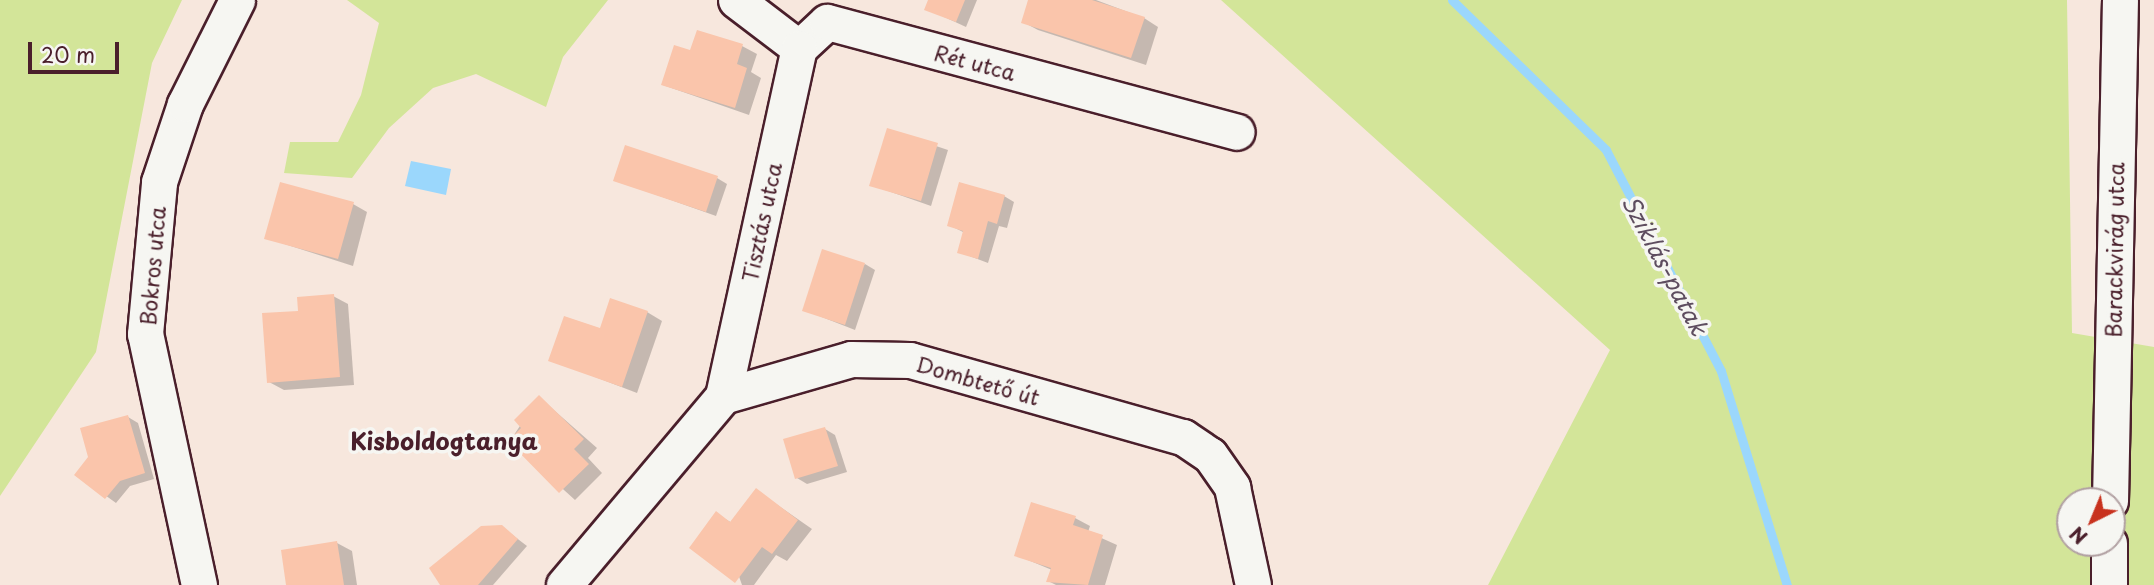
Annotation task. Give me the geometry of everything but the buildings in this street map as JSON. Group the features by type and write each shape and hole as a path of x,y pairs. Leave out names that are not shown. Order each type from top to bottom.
{"street":[{"name":"Bokros utca","path":"199,585 145,334 159,182 186,104 237,0"},
{"path":"736,0 799,48"},
{"name":"Barackvirág utca","path":"2110,487 2120,0"},
{"name":"Rét utca","path":"799,48 827,22 1237,132"},
{"name":"Tisztás utca","path":"723,396 799,48"},
{"name":"Dombtető út","path":"723,396 851,359 909,360 1183,437 1210,455 1232,486 1252,585"},
{"path":"564,585 723,396"},
{"path":"2109,557 2109,585"}],"green space":[{"path":"0,0 182,0 152,63 96,352 0,496"},
{"path":"347,0 608,0 563,57 546,107 476,74 433,88 389,128 352,178 284,173 290,142 338,142 361,95 379,23"},
{"path":"1221,0 2067,0 2072,333 2154,347 2154,585 1488,585 1610,350"}],"water":[{"path":"411,161 451,169 446,195 405,186"}],"waterway":[{"name":"Sziklás-patak","path":"1452,0 1606,150 1721,371 1787,585"}],"district":[{"name":"Kisboldogtanya","path":"444,441"}]}
